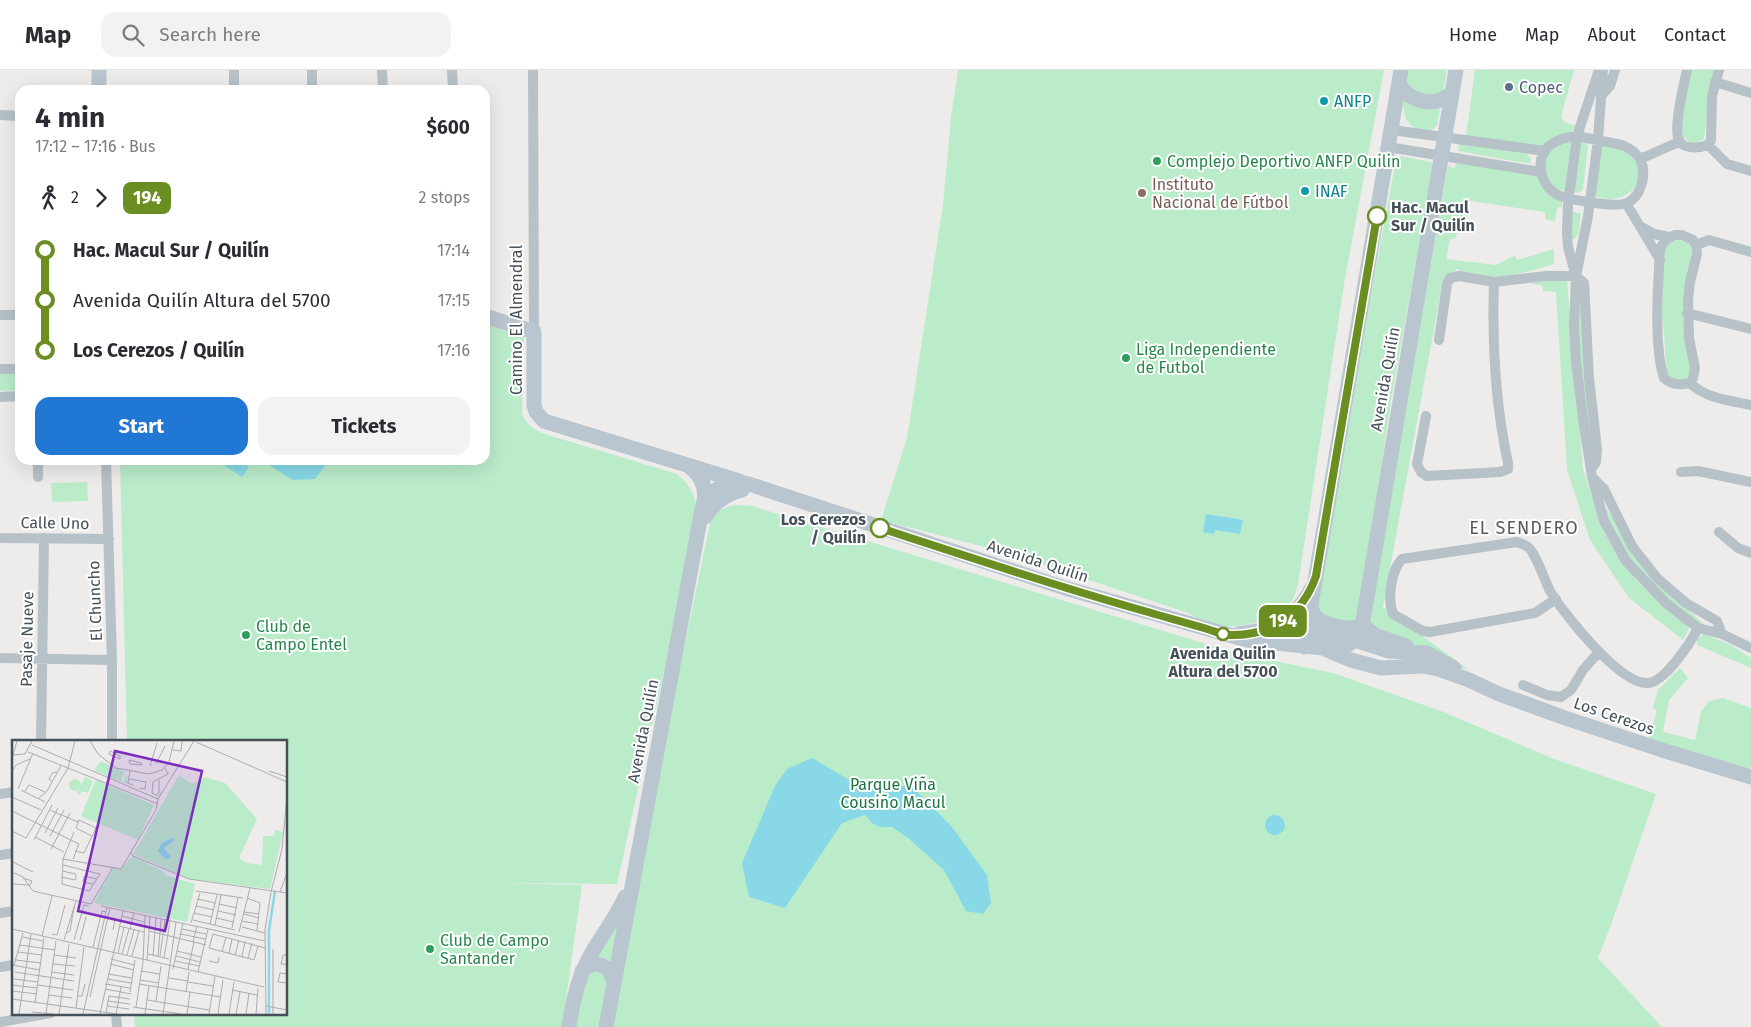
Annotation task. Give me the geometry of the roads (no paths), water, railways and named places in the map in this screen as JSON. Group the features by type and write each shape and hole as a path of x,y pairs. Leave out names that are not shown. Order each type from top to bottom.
{"main road":[{"path":"99,70 99,85"},
{"name":"Avenida Quilín","path":"740,482 1065,588 1247,640 1323,648 1342,646 1355,640 1359,636 1362,625 1456,70"},
{"path":"1400,77 1410,96 1425,102 1438,101 1452,93"},
{"path":"1304,647 1400,77"},
{"path":"490,318 534,332"},
{"name":"Camino El Almendral","path":"534,332 534,405 539,417 544,421 740,482"},
{"name":"Avenida Quilín","path":"690,467 703,482 705,495 713,497 740,490 766,490"},
{"path":"708,473 714,480 713,497"},
{"path":"713,497 728,484 740,482"},
{"name":"Avenida Quilín","path":"606,1027 625,930 632,879 699,529 713,497"},
{"path":"1228,635 1269,629 1287,619 1308,595 1316,576"},
{"path":"1311,608 1315,617 1323,622 1352,629 1362,625 1379,637 1427,653"},
{"name":"Los Cerezos","path":"1269,629 1307,631 1355,640 1388,651 1427,653 1458,670 1469,680"},
{"name":"Los Cerezos","path":"1323,648 1351,660 1380,668 1431,667 1565,718 1751,777"},
{"name":"Avenida Quilín","path":"569,1027 582,972 592,952 614,921 632,879"},
{"path":"582,972 591,964 602,965 611,972 614,984"}],"street":[{"path":"234,70 234,85"},
{"path":"312,70 312,85"},
{"path":"382,70 383,85"},
{"path":"452,70 453,85"},
{"name":"Camino El Almendral","path":"533,70 534,332"},
{"path":"1576,276 1569,252 1567,233 1569,198 1577,136 1599,70"},
{"path":"1603,70 1598,140 1590,201 1576,276 1574,326 1576,362 1591,473 1604,521 1626,561 1666,603 1698,628 1722,634 1749,646"},
{"path":"1601,96 1610,86 1615,70"},
{"path":"1679,142 1679,113 1688,70"},
{"path":"1708,145 1711,140 1712,96 1718,70"},
{"path":"1715,82 1751,93"},
{"path":"0,115 15,116"},
{"path":"1392,130 1545,151"},
{"path":"1577,136 1598,140 1629,148 1640,160 1643,168 1642,183 1634,197 1626,203 1614,205 1569,198 1557,194 1549,188 1543,179 1541,172 1542,157 1555,140 1577,136"},
{"path":"1679,142 1689,147 1708,145"},
{"path":"1640,160 1679,142"},
{"path":"1708,145 1727,164 1751,171"},
{"path":"1388,147 1541,172"},
{"path":"1626,203 1660,260"},
{"path":"1640,226 1654,234 1669,237 1682,235 1688,237 1696,245 1697,254 1690,282 1687,313 1689,338 1696,368 1690,382 1675,384 1668,382 1664,378 1662,371 1658,313 1661,246 1669,237"},
{"path":"1696,245 1709,240 1751,252"},
{"path":"1439,340 1447,284 1450,278 1459,276 1494,282 1546,276 1576,276"},
{"path":"1426,416 1417,464 1421,472 1427,476 1500,472 1508,469 1496,389 1492,329 1494,282"},
{"path":"1687,313 1751,329"},
{"path":"0,315 15,315"},
{"path":"0,369 15,369"},
{"path":"1690,382 1696,389 1705,394 1751,405"},
{"path":"0,396 15,396"},
{"path":"38,465 38,477"},
{"name":"El Chuncho","path":"106,465 112,660 112,740"},
{"path":"1681,472 1698,470 1751,482"},
{"path":"1591,473 1604,489 1632,546 1657,578 1686,603 1717,622 1722,634"},
{"path":"1719,532 1738,548 1751,553"},
{"name":"Calle Uno","path":"0,538 109,539"},
{"name":"Pasaje Nueve","path":"41,740 44,538"},
{"path":"1556,599 1535,613 1430,632 1423,631 1393,614 1390,606 1396,566 1402,559 1517,542 1528,547 1534,554 1537,564 1556,599 1599,652 1613,665 1636,681 1648,683 1657,681 1688,646 1698,628"},
{"path":"1523,685 1547,695 1561,697 1571,690 1583,670 1599,652"},
{"path":"0,658 112,660"},
{"path":"0,1022 45,1014"},
{"path":"116,1014 117,1027"}],"water":[{"path":"246,465 249,467 242,477 225,466"},
{"path":"269,465 325,465 315,479 293,480"},
{"path":"1206,514 1243,520 1240,534 1215,530 1214,534 1203,532"},
{"path":"812,758 866,790 911,785 952,827 987,875 991,903 983,914 966,911 944,870 908,838 892,827 880,827 872,823 865,815 842,823 785,908 749,897 742,863 775,786 787,769"},
{"path":"1275,815 1282,818 1285,825 1282,832 1275,835 1268,832 1265,825 1268,818"}],"place":[{"name":"Copec","path":"1509,87"},
{"name":"ANFP","path":"1324,101"},
{"name":"Complejo Deportivo ANFP Quilin","path":"1157,161"},
{"name":"INAF","path":"1305,191"},
{"name":"Instituto Nacional de Fútbol","path":"1142,193"},
{"name":"Hac. Macul Sur / Quilín","path":"1377,216"},
{"name":"Liga Independiente de Futbol","path":"1126,358"},
{"name":"Los Cerezos / Quilín","path":"880,528"},
{"name":"Avenida Quilín Altura del 5700","path":"1223,634"},
{"name":"Club de Campo Entel","path":"246,635"},
{"name":"Club de Campo Santander","path":"430,949"}],"district":[{"name":"EL SENDERO","path":"1524,528"}],"park label":[{"name":"Parque Viña Cousiño Macul","path":"893,793"}]}
